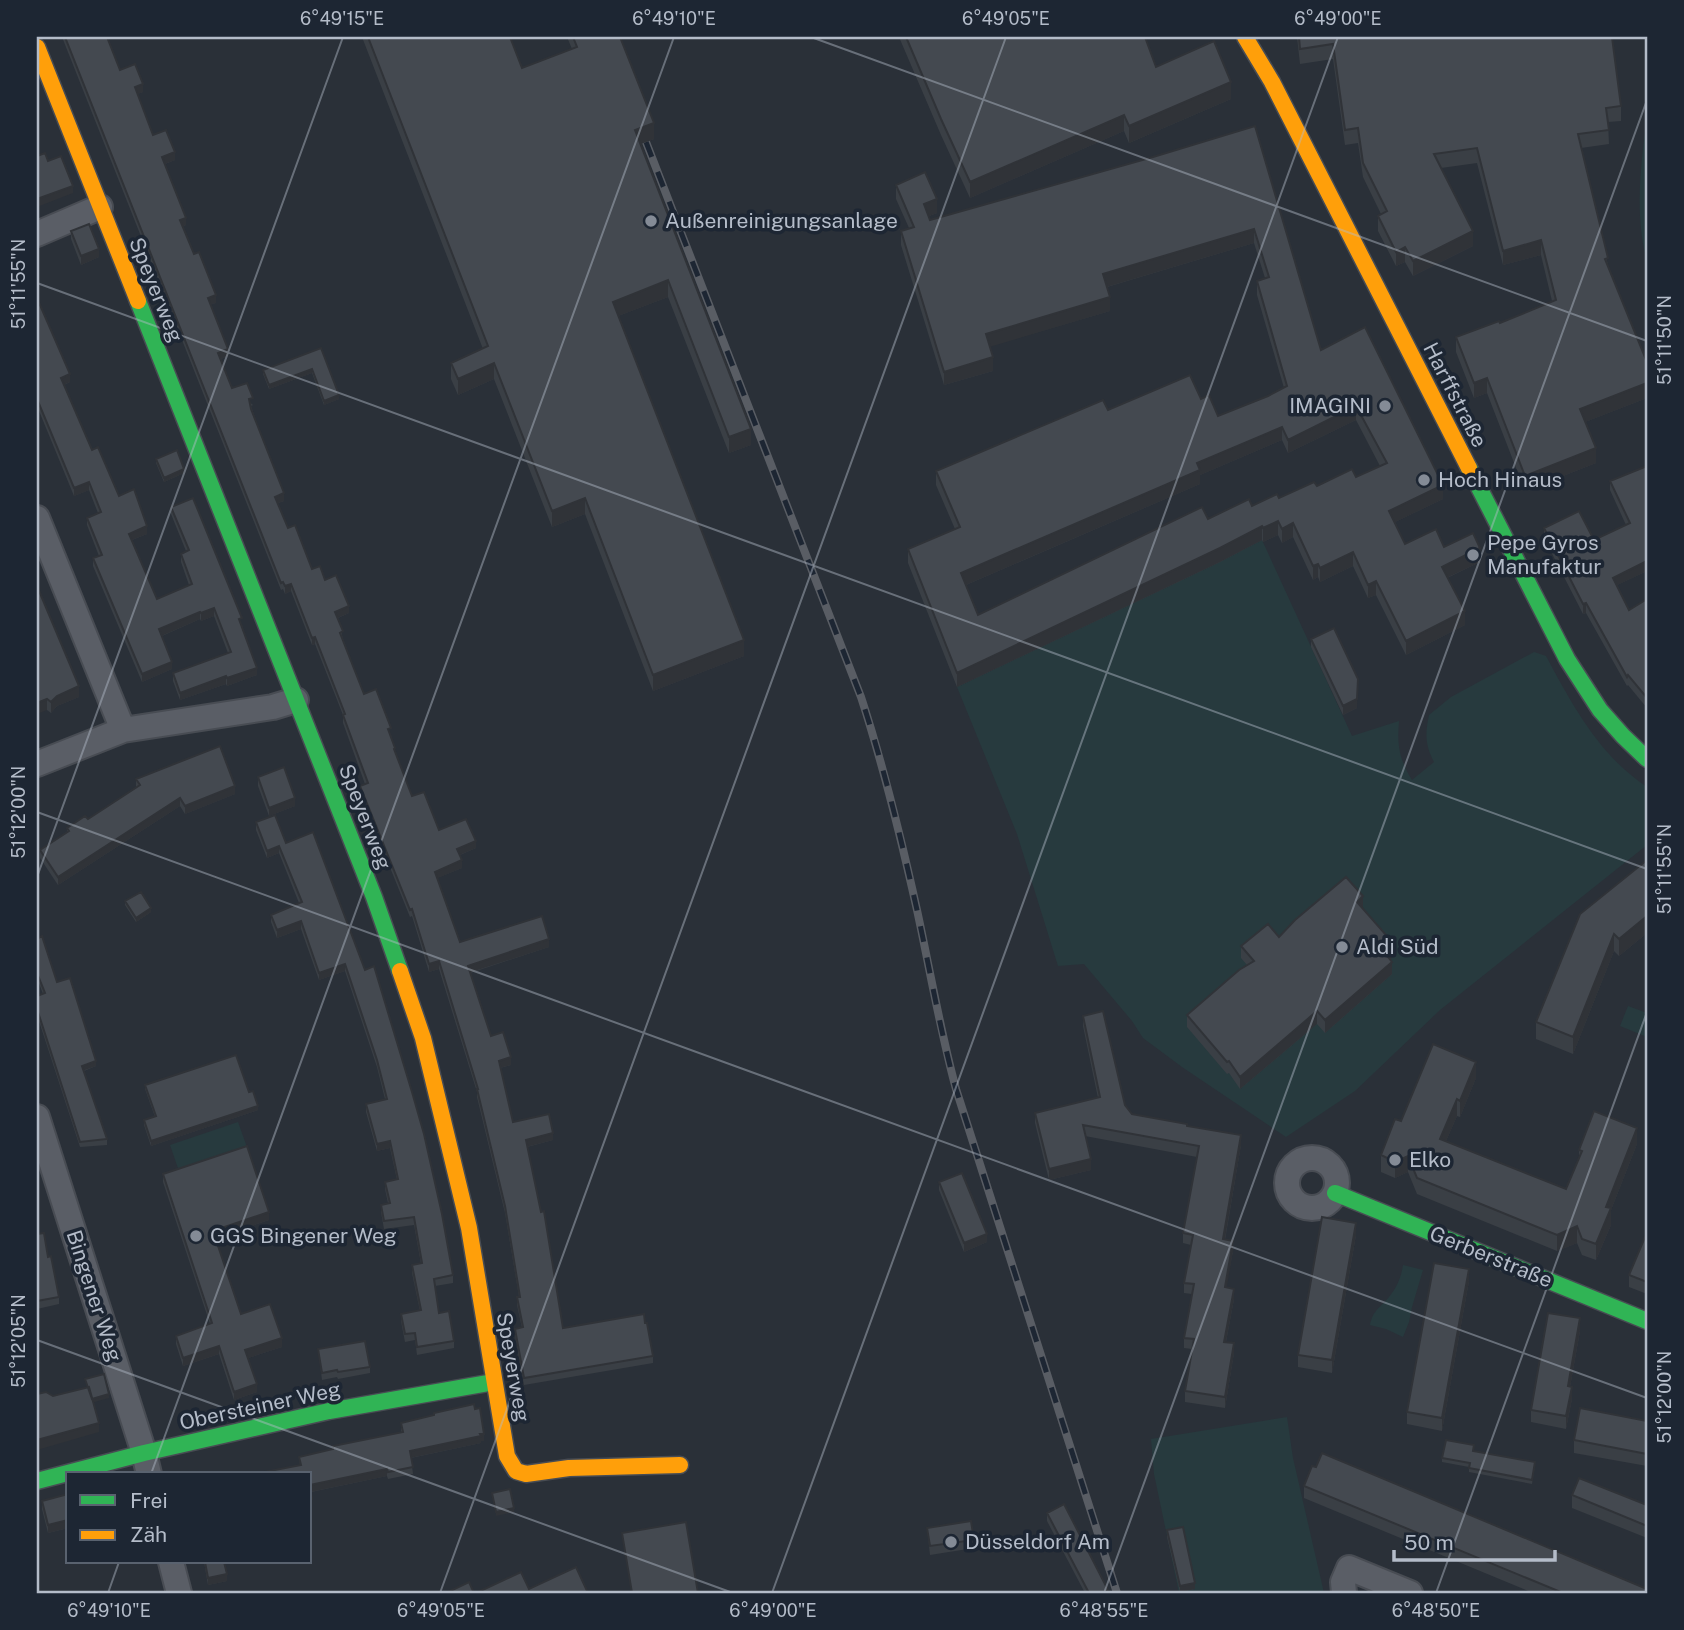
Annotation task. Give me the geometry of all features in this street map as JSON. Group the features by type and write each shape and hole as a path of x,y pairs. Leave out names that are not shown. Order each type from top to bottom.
{"street":[{"name":"Harffstraße","path":"1245,37 1278,94 1567,659 1604,716 1647,759"},
{"name":"Speyerweg","path":"37,47 374,897 422,1038 470,1228 507,1457 520,1473 536,1474 577,1468 680,1465"},
{"path":"37,234 100,207"},
{"path":"37,518 123,730"},
{"path":"37,764 123,730 273,707 296,700"},
{"name":"Bingener Weg","path":"37,1117 146,1464"},
{"name":"Gerberstraße","path":"1335,1193 1647,1321"},
{"name":"Obersteiner Weg","path":"95,1472 146,1464 329,1411 494,1382"},
{"name":"Obersteiner Weg","path":"37,1481 66,1476"},
{"path":"172,1564 179,1593"},
{"path":"1344,1593 1343,1582 1349,1568 1410,1593"}],"green space":[{"path":"1647,116 1647,261 1640,207"},
{"path":"1262,540 1352,736 1399,721 1400,752 1412,780 1434,762 1427,739 1429,715 1451,697 1534,652 1546,656 1577,711 1601,745 1647,787 1647,845 1440,1010 1355,1091 1286,1137 1143,1038 1084,964 1058,966 1017,834 957,687"},
{"path":"1628,1006 1647,1013 1647,1037 1620,1026"},
{"path":"238,1122 248,1150 180,1174 170,1145"},
{"path":"1403,1265 1423,1270 1403,1337 1370,1325 1375,1312 1397,1285"},
{"path":"1287,1417 1293,1458 1324,1593 1179,1593 1154,1474 1151,1439"}],"building":[{"path":"65,37 107,37 120,70 135,64 143,84 135,87 153,135 166,130 175,152 162,157 186,218 180,220 194,254 199,252 216,295 208,298 228,349 218,353 232,388 247,383 253,398 249,399 251,409 284,493 275,497 288,528 295,525 312,569 320,566 325,580 336,575 349,606 335,612 343,631 340,633 364,694 376,689 412,796 424,792 439,830 466,819 476,841 457,849 462,860 435,872 460,942 542,916 549,939 468,966 491,1036 503,1032 511,1057 499,1061 513,1122 549,1114 553,1133 526,1140 541,1212 544,1211 563,1328 644,1314 653,1356 524,1378 515,1329 523,1327 517,1297 520,1297 505,1206 478,1089 439,961 429,964 412,909 410,910 360,786 368,783 315,637 312,638 291,584 285,586 281,583"},
{"path":"368,37 510,37 522,68 577,47 573,37 620,37 654,123 635,130 751,429 729,437 668,280 613,302 744,640 653,675 585,498 552,511 494,363 458,379 451,363 488,346"},
{"path":"906,37 1145,37 1156,67 1214,41 1231,82 1129,126 1124,115 970,182"},
{"path":"1299,37 1612,37 1621,106 1606,108 1609,130 1578,134 1608,258 1605,259 1647,362 1647,383 1580,409 1596,448 1525,476 1487,378 1474,383 1456,337 1499,321 1500,323 1556,300 1541,240 1503,251 1477,148 1434,154 1473,231 1413,261 1405,247 1396,252 1378,216 1387,211 1363,163 1358,128 1345,130 1333,44 1300,49"},
{"path":"1255,126 1321,350 1365,327 1443,485 1389,511 1405,544 1436,529 1444,547 1473,533 1480,548 1442,567 1465,611 1406,641 1376,581 1368,585 1353,552 1320,568 1318,564 1313,566 1293,523 1282,529 1278,521 1263,528 1262,526 957,673 908,549 960,527 936,471 1103,400 1108,410 1190,375 1201,399 1209,395 1218,416 1287,386 1257,281 1269,277 1254,229 1103,274 1110,297 986,334 993,357 944,372 901,231 914,227 896,185 925,172 937,199 924,204 930,220","holes":["1356,406 1387,463 1356,477 1352,469 1317,486 1314,482 1279,498 1277,494 1252,506 1249,499 1208,519 1202,507 978,615 961,573 1200,470 1197,463 1282,427 1288,440"]},
{"path":"45,153 48,161 61,156 73,186 37,199 37,156"},
{"path":"89,224 99,249 81,256 71,231"},
{"path":"37,298 70,374 61,378 92,450 98,447 119,496 134,489 147,526 129,534 157,599 192,584 181,554 189,550 171,507 193,498 242,618 239,619 257,668 180,693 173,673 231,652 214,608 159,629 172,662 142,674 93,558 102,555 87,518 101,512 89,482 74,488 37,399"},
{"path":"321,348 339,395 324,401 312,369 269,385 263,370"},
{"path":"177,450 184,469 164,478 156,459"},
{"path":"1647,466 1647,561 1613,578 1629,610 1647,599 1647,698 1628,675 1627,677 1586,603 1583,604 1544,528 1579,511 1594,540 1630,523 1610,481"},
{"path":"37,586 79,686 57,696 51,702 47,699 37,703"},
{"path":"1334,628 1358,679 1357,699 1343,706 1311,639"},
{"path":"220,746 235,786 185,806 180,798 58,877 40,850 69,831 67,828 85,816 88,819 140,785 136,779"},
{"path":"284,767 295,798 269,808 258,777"},
{"path":"275,815 286,843 313,832 365,970 374,966 424,1134 442,1214 453,1275 434,1279 439,1313 449,1311 454,1341 417,1347 415,1333 405,1334 401,1314 421,1310 412,1265 422,1263 414,1217 384,1221 381,1205 390,1203 385,1182 398,1179 390,1141 377,1144 366,1104 387,1099 345,964 319,973 301,921 277,930 271,915 302,902 279,846 267,851 256,822"},
{"path":"1647,860 1647,916 1619,939 1614,934 1573,1037 1536,1022 1580,914"},
{"path":"1346,877 1363,896 1357,902 1394,944 1384,952 1392,962 1325,1020 1317,1011 1240,1077 1187,1015 1239,970 1254,961 1241,946 1268,924 1279,937"},
{"path":"141,892 151,908 136,918 125,901"},
{"path":"42,936 57,982 70,978 96,1061 82,1066 107,1139 80,1142 37,1009 37,996 45,993 37,973 37,939"},
{"path":"1103,1011 1125,1105 1132,1114 1241,1135 1223,1239 1233,1241 1225,1287 1234,1289 1224,1342 1234,1343 1225,1397 1185,1391 1194,1339 1184,1338 1194,1284 1184,1283 1193,1235 1183,1233 1199,1146 1083,1125 1091,1159 1049,1169 1035,1113 1100,1097 1083,1016"},
{"path":"1433,1044 1476,1062 1440,1139 1566,1189 1582,1151 1579,1150 1594,1111 1637,1128 1606,1207 1611,1208 1596,1244 1582,1239 1577,1226 1557,1235 1417,1178 1408,1156 1395,1162 1381,1155 1395,1119 1401,1121"},
{"path":"236,1055 249,1092 253,1091 258,1106 151,1141 144,1120 156,1116 145,1085"},
{"path":"247,1146 269,1212 213,1231 241,1314 270,1304 282,1338 245,1350 257,1384 234,1392 219,1346 183,1358 176,1336 212,1323 163,1174"},
{"path":"962,1173 987,1234 964,1243 939,1182"},
{"path":"1322,1217 1356,1223 1332,1360 1298,1355"},
{"path":"44,1233 59,1297 37,1301 37,1234"},
{"path":"1647,1237 1647,1282 1629,1275"},
{"path":"1434,1263 1469,1269 1442,1418 1407,1412"},
{"path":"1548,1313 1580,1318 1568,1386 1572,1387 1566,1416 1531,1410"},
{"path":"365,1341 370,1367 322,1373 318,1349"},
{"path":"104,1374 109,1394 92,1399 85,1379"},
{"path":"89,1387 99,1423 37,1440 37,1394 46,1392 53,1396"},
{"path":"474,1404 475,1409 480,1408 484,1434 410,1451 413,1467 388,1472 387,1469 312,1485 312,1472 264,1472 301,1465 299,1457 333,1449 333,1446 403,1432 401,1423"},
{"path":"1580,1408 1647,1421 1647,1454 1574,1440"},
{"path":"1446,1440 1474,1445 1473,1451 1535,1462 1532,1480 1469,1468 1470,1463 1442,1458"},
{"path":"1322,1453 1647,1589 1647,1593 1563,1593 1304,1486 1312,1466 1316,1467"},
{"path":"1579,1478 1647,1505 1647,1526 1572,1495"},
{"path":"510,1489 514,1508 496,1512 492,1493"},
{"path":"66,1495 66,1520 48,1525 42,1501"},
{"path":"1064,1504 1108,1590 1102,1593 1089,1593 1047,1513"},
{"path":"971,1521 974,1540 930,1546 927,1528"},
{"path":"686,1522 698,1593 632,1593 622,1533"},
{"path":"1183,1527 1195,1583 1180,1586 1167,1530"},
{"path":"205,1564 224,1564 227,1574 208,1578"},
{"path":"576,1567 588,1593 476,1593 521,1572 529,1589"},
{"path":"469,1582 474,1593 446,1593"}],"railway":[{"path":"646,142 861,697 898,829 956,1089 1117,1593"}],"traffic: fast":[{"path":"138,301 374,897 400,971"},
{"path":"1469,468 1567,659 1600,710 1647,759"},
{"path":"1335,1193 1647,1321"},
{"path":"71,1472 329,1411 494,1382"},
{"path":"37,1481 66,1473"}],"traffic: slow":[{"path":"1245,37 1272,82 1469,468"},
{"path":"37,47 138,301"},
{"path":"400,971 423,1038 469,1228 507,1456 516,1471 526,1474 569,1468 680,1465"}],"place":[{"name":"Außenreinigungsanlage","path":"651,221"},
{"name":"IMAGINI","path":"1385,406"},
{"name":"Hoch Hinaus","path":"1424,480"},
{"name":"Pepe Gyros Manufaktur","path":"1473,555"},
{"name":"Aldi Süd","path":"1342,947"},
{"name":"Elko","path":"1395,1160"},
{"name":"GGS Bingener Weg","path":"196,1236"},
{"name":"Düsseldorf Am","path":"951,1542"}]}
